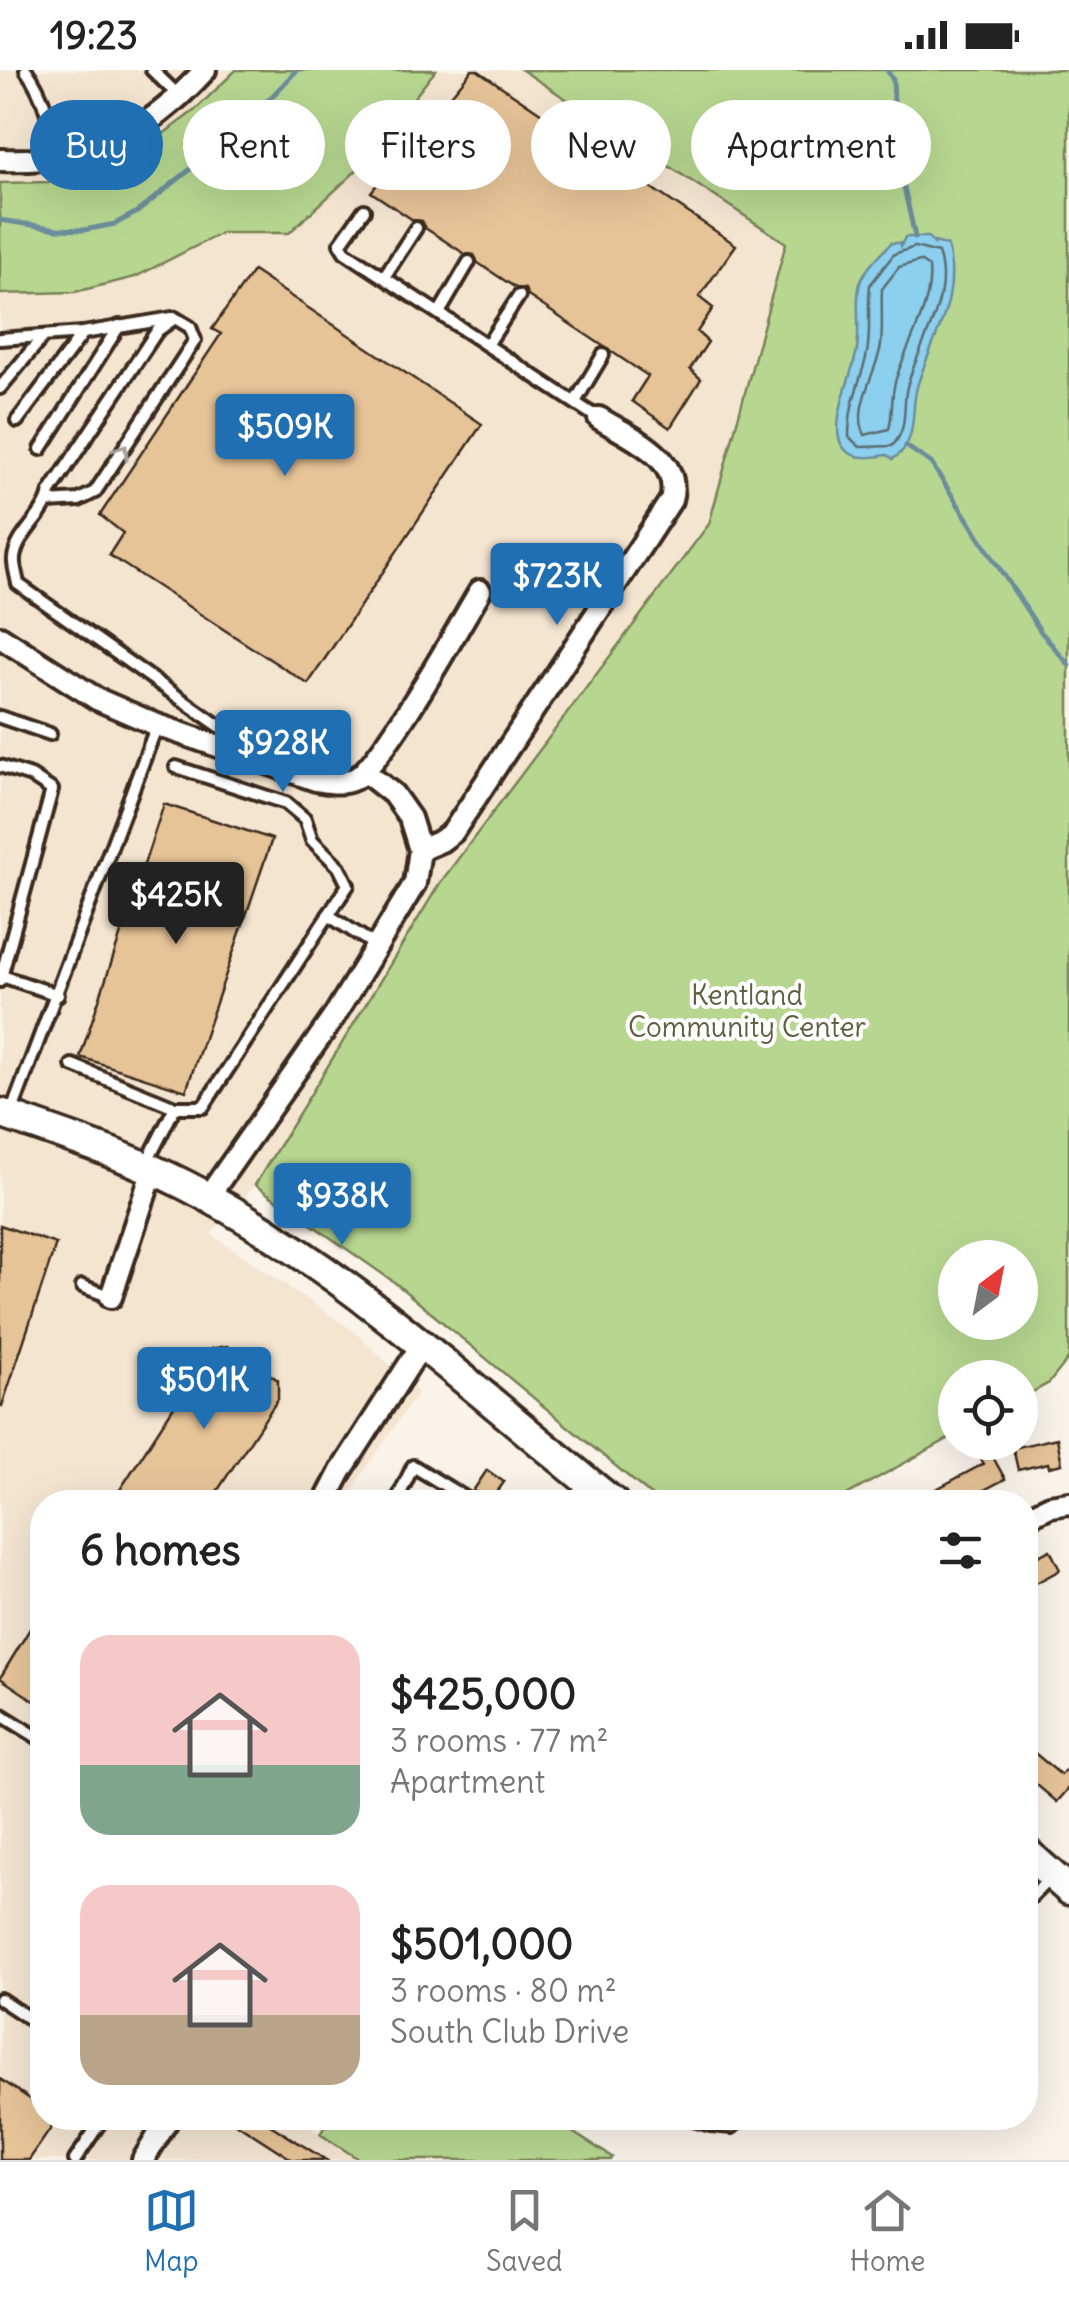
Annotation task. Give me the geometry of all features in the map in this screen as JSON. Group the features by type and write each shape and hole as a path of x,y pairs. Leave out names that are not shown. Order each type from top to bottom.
{"street":[{"path":"163,109 205,70"},
{"path":"0,160 30,159"},
{"path":"420,850 453,832 671,500 673,478 663,461 599,418"},
{"path":"0,637 98,699 156,725 337,784 354,780 365,772 397,727 480,590"},
{"path":"208,1197 378,947 415,883 420,850 410,818 393,794 365,772"},
{"path":"5,1115 149,1168 208,1197 320,1267 598,1490"},
{"path":"111,1297 149,1168"},
{"path":"331,1490 421,1346"},
{"path":"1038,1512 1069,1503"},
{"path":"1038,1859 1064,1874"},
{"path":"143,2160 162,2130"}],"lane":[{"path":"26,70 43,100"},
{"path":"152,70 179,96"},
{"path":"364,210 340,244 345,252 599,418"},
{"path":"384,277 416,228"},
{"path":"439,314 469,262"},
{"path":"487,345 519,296"},
{"path":"176,318 157,331 50,492 48,502 14,558 18,584 278,767"},
{"path":"0,339 42,338 176,318 190,327 195,340 96,492 79,500 48,502"},
{"path":"41,449 119,326"},
{"path":"18,420 83,333"},
{"path":"0,388 42,338"},
{"path":"575,402 603,355"},
{"path":"0,717 50,734"},
{"path":"5,1115 58,995 156,725"},
{"path":"0,766 30,776 52,790 1,978 58,995"},
{"path":"72,1065 175,1107 203,1107 348,885 339,867 312,840 305,819 286,803 176,767"},
{"path":"328,915 378,947"},
{"path":"149,1168 175,1107"},
{"path":"82,1286 111,1297"},
{"path":"402,1490 413,1466 452,1490"},
{"path":"0,1714 30,1733"},
{"path":"1038,1893 1064,1874"},
{"path":"0,1999 30,2018"},
{"path":"75,2160 95,2130"}],"shaded area":[{"path":"0,70 236,70 205,100 183,100 183,119 163,134 163,100 30,100 30,182 0,183"},
{"path":"436,70 522,70 568,100 531,100 531,190 671,190 671,167 691,180 691,190 706,190 786,242 709,524 440,883 255,1185 211,1234 355,1332 418,1392 354,1490 30,1490 30,2130 314,2130 361,2160 0,2160 0,294 75,292 134,277 222,233 290,233 345,181 345,190 511,190 511,100 412,100"}],"green space":[{"path":"236,70 436,70 412,100 345,100 345,181 289,233 222,233 135,277 75,292 0,294 0,183 30,182 30,190 163,190 163,134 183,119 183,190 325,190 325,100 205,100"},
{"name":"Kentland Community Center","path":"522,70 1069,70 1069,1358 1049,1383 1038,1389 1038,1360 938,1360 938,1444 856,1490 645,1490 394,1282 255,1185 440,883 709,524 786,243 705,190 931,190 931,100 691,100 691,181 671,168 671,100 568,100"},
{"path":"322,2130 569,2130 612,2157 360,2160 320,2134"}],"water":[{"path":"905,237 928,237 935,245 934,242 947,245 951,265 948,301 917,387 907,444 893,459 887,455 862,457 847,451 840,440 838,425 858,345 859,286 875,259 891,243 901,246"}],"building":[{"path":"472,70 477,70 531,106 531,190 655,190 736,245 699,297 713,308 697,332 708,342 690,369 701,379 670,428 632,401 648,376 528,296 525,289 516,288 478,263 474,255 465,254 425,228 422,221 413,220 371,192 511,190 511,100 447,100"},
{"path":"253,271 482,424 308,684 109,555 123,533 100,515 221,334 212,329"},
{"path":"164,804 272,839 186,1091 80,1057"},
{"path":"0,1225 56,1244 2,1406 0,1405"},
{"path":"227,1346 278,1380 278,1399 218,1490 120,1490 211,1349"},
{"path":"1057,1438 1062,1464 1018,1470 1016,1460 1038,1460 1038,1442"},
{"path":"981,1460 995,1460 1005,1479 984,1490 934,1490 983,1464"},
{"path":"487,1470 504,1482 498,1490 474,1490"},
{"path":"1050,1550 1060,1570 1038,1582 1038,1556"},
{"path":"30,1629 30,1698 0,1678"},
{"path":"1038,1756 1061,1775 1069,1766 1069,1788 1057,1802 1038,1786"},
{"path":"0,2079 30,2099 30,2130 50,2130 29,2160 0,2160"},
{"path":"247,2130 278,2130 326,2160 293,2160"}],"waterway":[{"path":"0,220 84,230 115,224 137,212 242,128 297,70"},
{"path":"887,70 893,80 894,100"},
{"path":"905,190 915,237"},
{"path":"906,446 931,463 1041,632 1069,665"}]}
